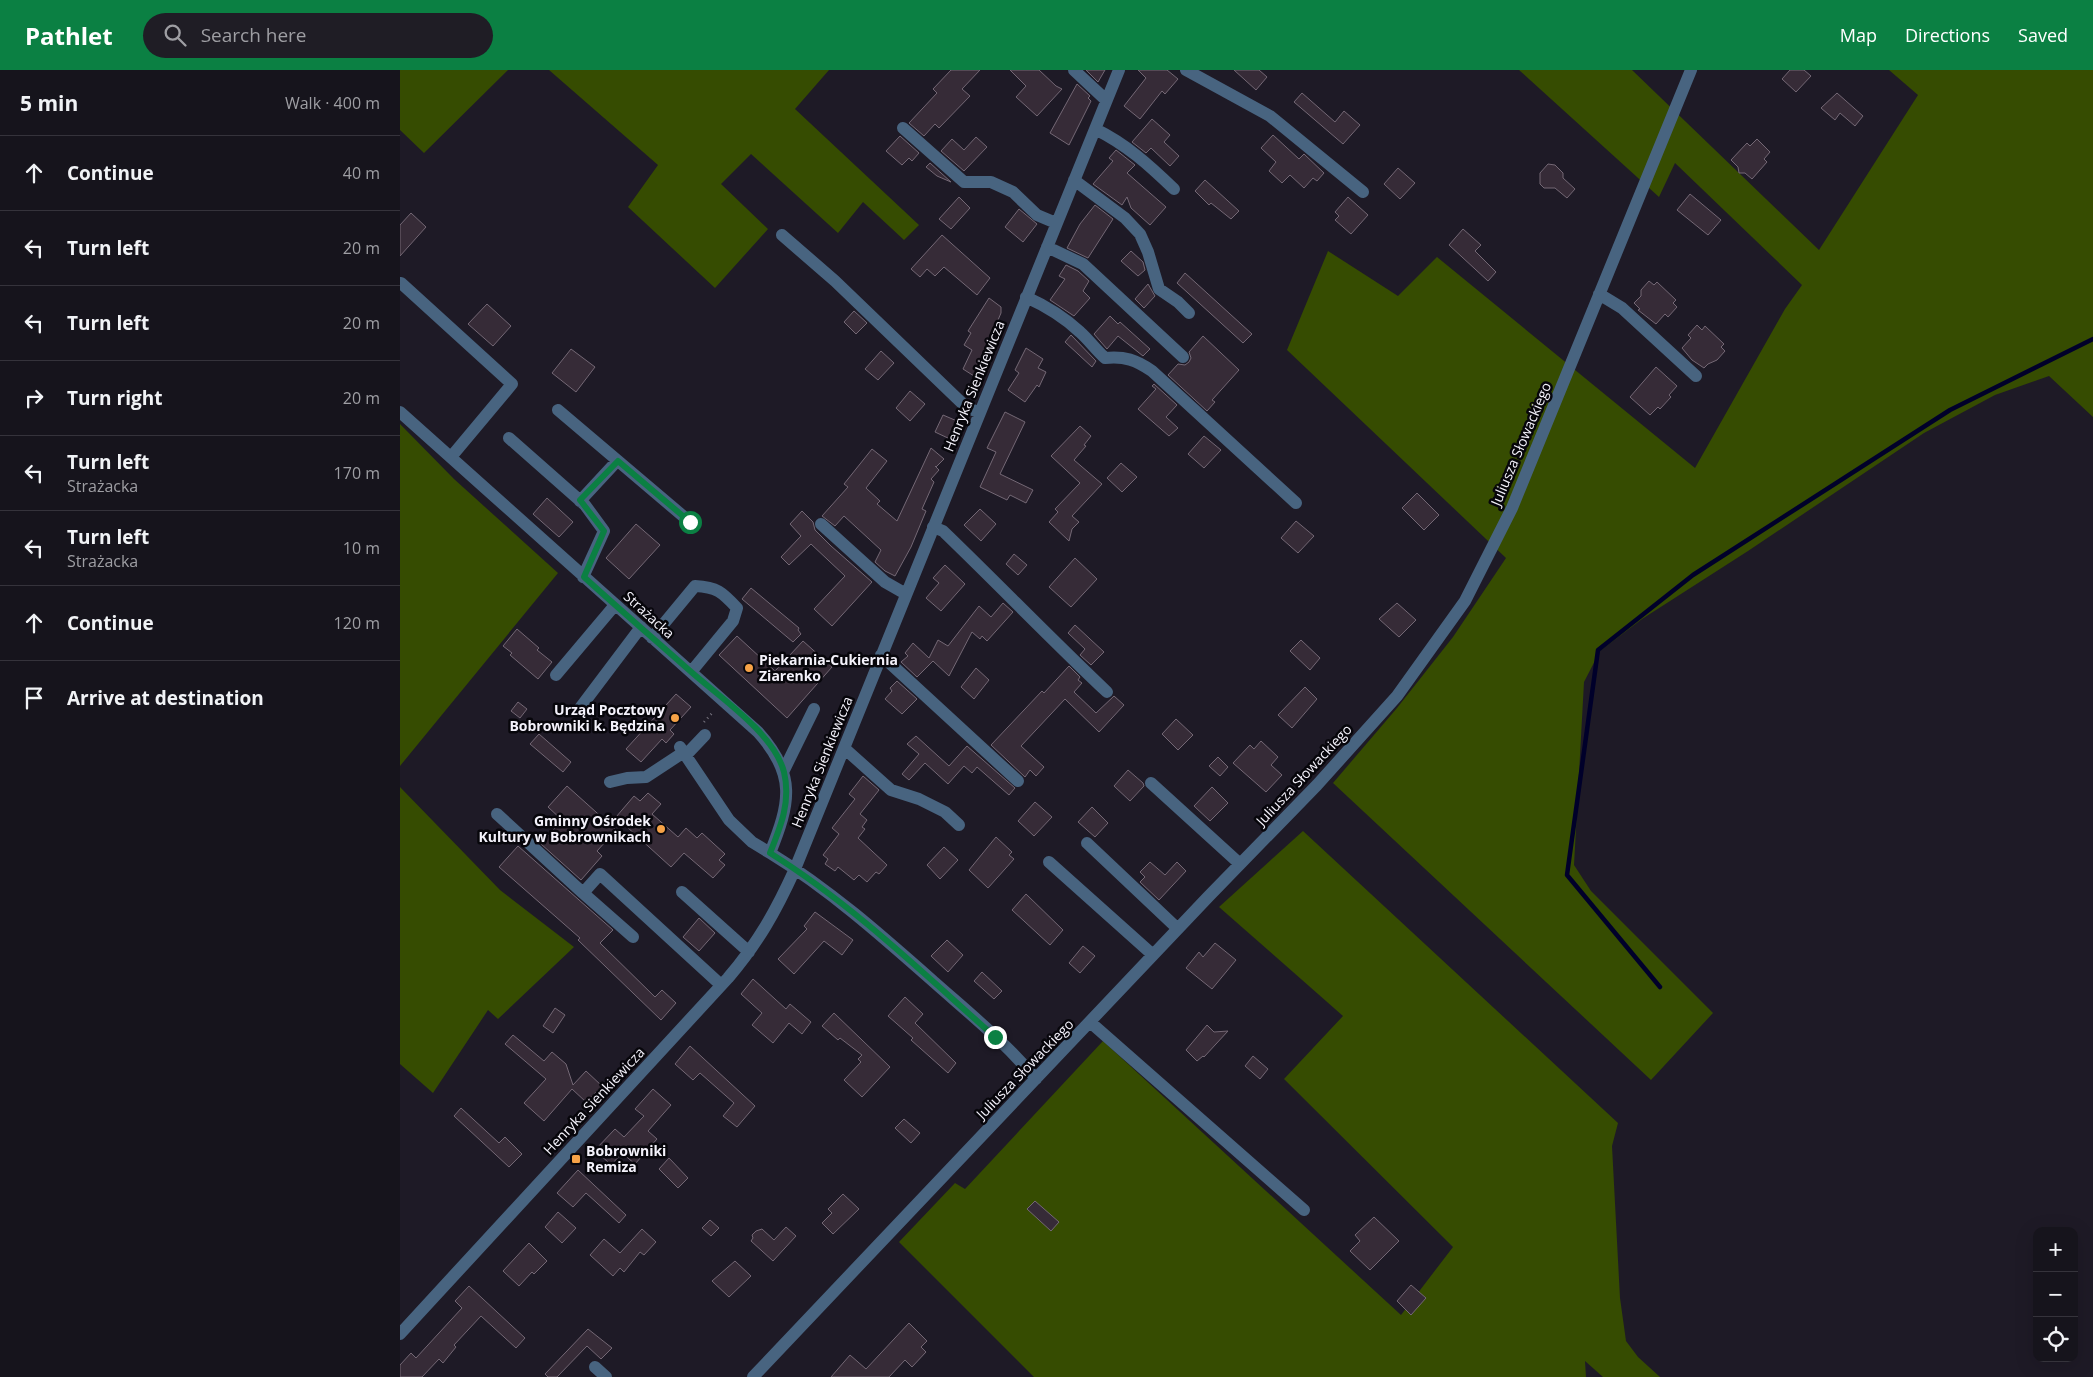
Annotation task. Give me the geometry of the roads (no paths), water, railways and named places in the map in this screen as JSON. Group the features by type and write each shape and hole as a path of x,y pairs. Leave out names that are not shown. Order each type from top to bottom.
{"street":[{"path":"1074,70 1106,100"},
{"name":"Henryka Sienkiewicza","path":"400,1334 721,985 749,952 768,924 795,869 932,527 1119,70"},
{"path":"1186,70 1270,116 1363,192"},
{"name":"Juliusza Słowackiego","path":"753,1377 1317,785 1397,696 1465,601 1512,508 1691,70"},
{"path":"903,128 964,182 991,182 1012,192 1037,215 1056,223"},
{"path":"1095,129 1114,138 1133,151 1174,188"},
{"path":"1074,180 1125,218 1140,234 1148,252 1159,289 1178,302 1189,313"},
{"path":"782,236 835,281 966,407 980,413"},
{"path":"1047,247 1083,264 1183,357"},
{"path":"401,282 512,384 451,457"},
{"path":"1599,294 1622,308 1696,376"},
{"path":"1026,297 1046,306 1082,333 1105,358 1120,357 1137,360 1152,371 1296,503"},
{"path":"558,410 690,522"},
{"name":"Strażacka","path":"400,412 724,700 768,743 784,770 787,792 782,824 770,853"},
{"path":"509,438 580,500 604,531 584,577"},
{"path":"580,500 618,461"},
{"path":"821,524 885,582 906,594"},
{"path":"932,527 942,531 1017,601 1045,632 1107,692"},
{"path":"652,638 695,586 714,587 732,602 737,608 733,621 691,672"},
{"path":"556,674 615,605"},
{"path":"580,708 641,627"},
{"path":"882,655 1018,781"},
{"path":"784,770 814,709"},
{"path":"610,782 627,778 646,777 705,735"},
{"path":"844,748 891,790 919,799 945,812 959,825"},
{"path":"683,751 728,820 752,842 815,882 897,950 995,1037 1036,1079"},
{"path":"1151,782 1240,864"},
{"path":"497,814 633,937"},
{"path":"1087,843 1178,929"},
{"path":"1049,862 1153,955"},
{"path":"583,893 600,874 721,985"},
{"path":"682,892 749,952"},
{"path":"1090,1022 1304,1210"},
{"path":"595,1367 606,1377"}],"waterway":[{"path":"1660,987 1567,875 1598,650 1693,575 1950,410 2093,339"}],"place":[{"name":"Piekarnia-Cukiernia Ziarenko","path":"749,668"},
{"name":"Urząd Pocztowy Bobrowniki k. Będzina","path":"675,718"},
{"name":"Gminny Ośrodek Kultury w Bobrownikach","path":"661,829"},
{"name":"Bobrowniki Remiza","path":"576,1159"}]}
